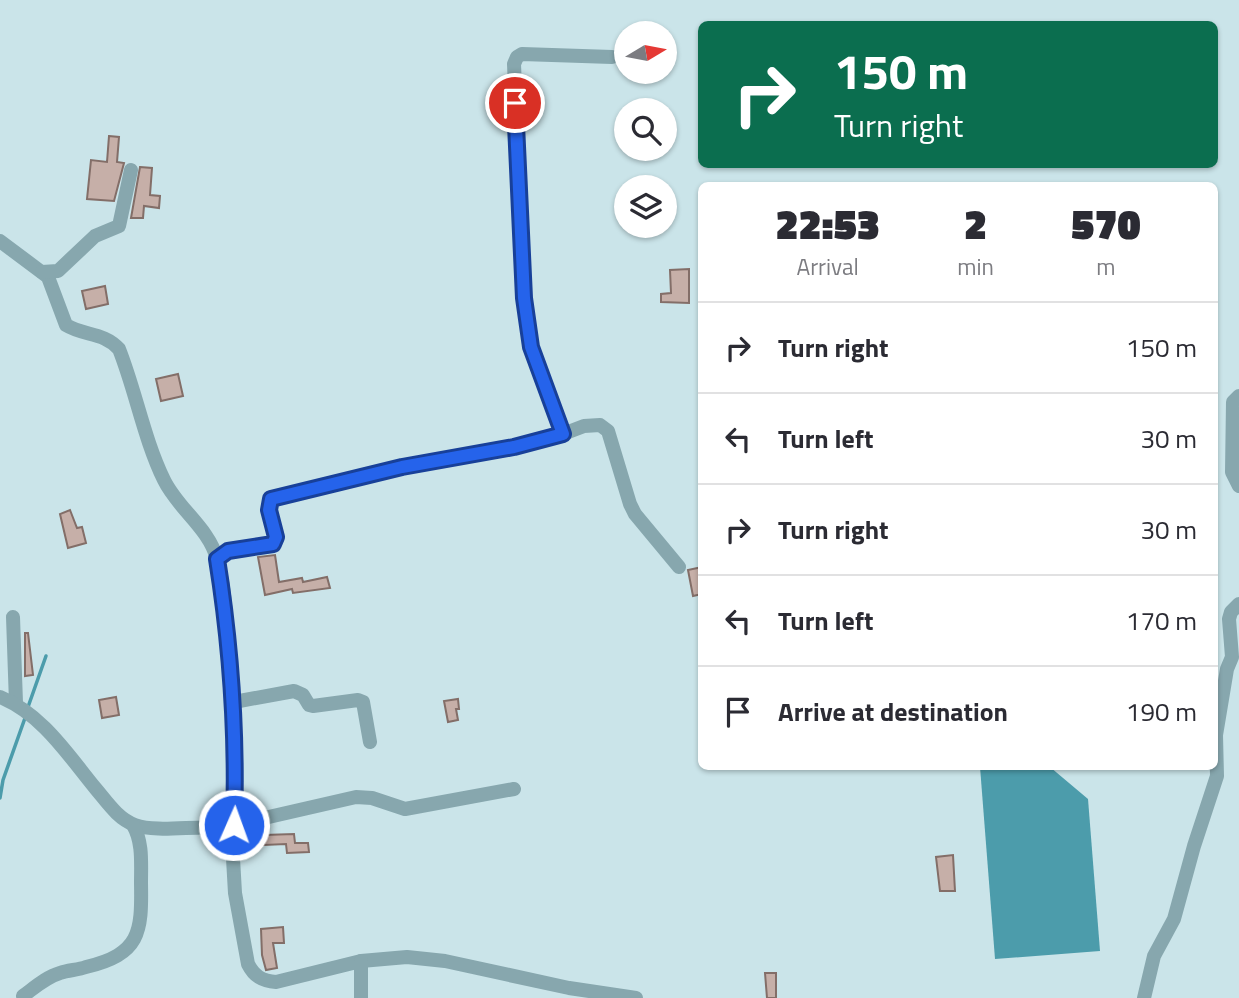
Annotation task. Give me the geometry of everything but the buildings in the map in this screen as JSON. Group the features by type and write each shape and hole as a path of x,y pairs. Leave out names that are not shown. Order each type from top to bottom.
{"street":[{"path":"563,434 558,415 539,372 529,337 524,298 514,64 522,54 534,53 612,57"},
{"path":"42,272 62,268 95,236 119,226 131,170"},
{"path":"0,242 48,277 66,325 102,336 120,349 165,482 213,547 224,603 234,702 236,770 227,827 232,841 235,893 251,972 265,981 276,982 361,961 407,957 445,961 569,988 636,998"},
{"path":"1239,396 1233,402 1231,472 1239,486"},
{"path":"217,559 228,551 273,544 276,537 269,510 271,499 402,467 514,447 563,434 584,425 600,425 608,431 635,514 679,567"},
{"path":"1218,723 1227,669 1232,657 1231,612 1239,604"},
{"path":"13,617 23,709"},
{"path":"234,702 293,691 303,695 309,705 313,706 358,700 363,702 370,742"},
{"path":"0,696 23,709 59,743 109,805 140,830 227,827 356,797 372,798 405,809 514,789"},
{"path":"1144,998 1154,956 1174,919 1217,770"},
{"path":"23,996 50,977 61,972 89,967 119,955 132,944 141,912 140,830"},
{"path":"361,961 361,998"}],"water":[{"path":"980,770 1054,770 1088,799 1100,951 995,959"}],"waterway":[{"path":"28,707 46,656"},
{"path":"0,798 3,780 25,718"}],"route":[{"path":"234,825 234,702 217,559 228,551 273,544 276,537 269,510 271,499 402,467 514,447 563,434 531,347 524,298 515,103"}]}
